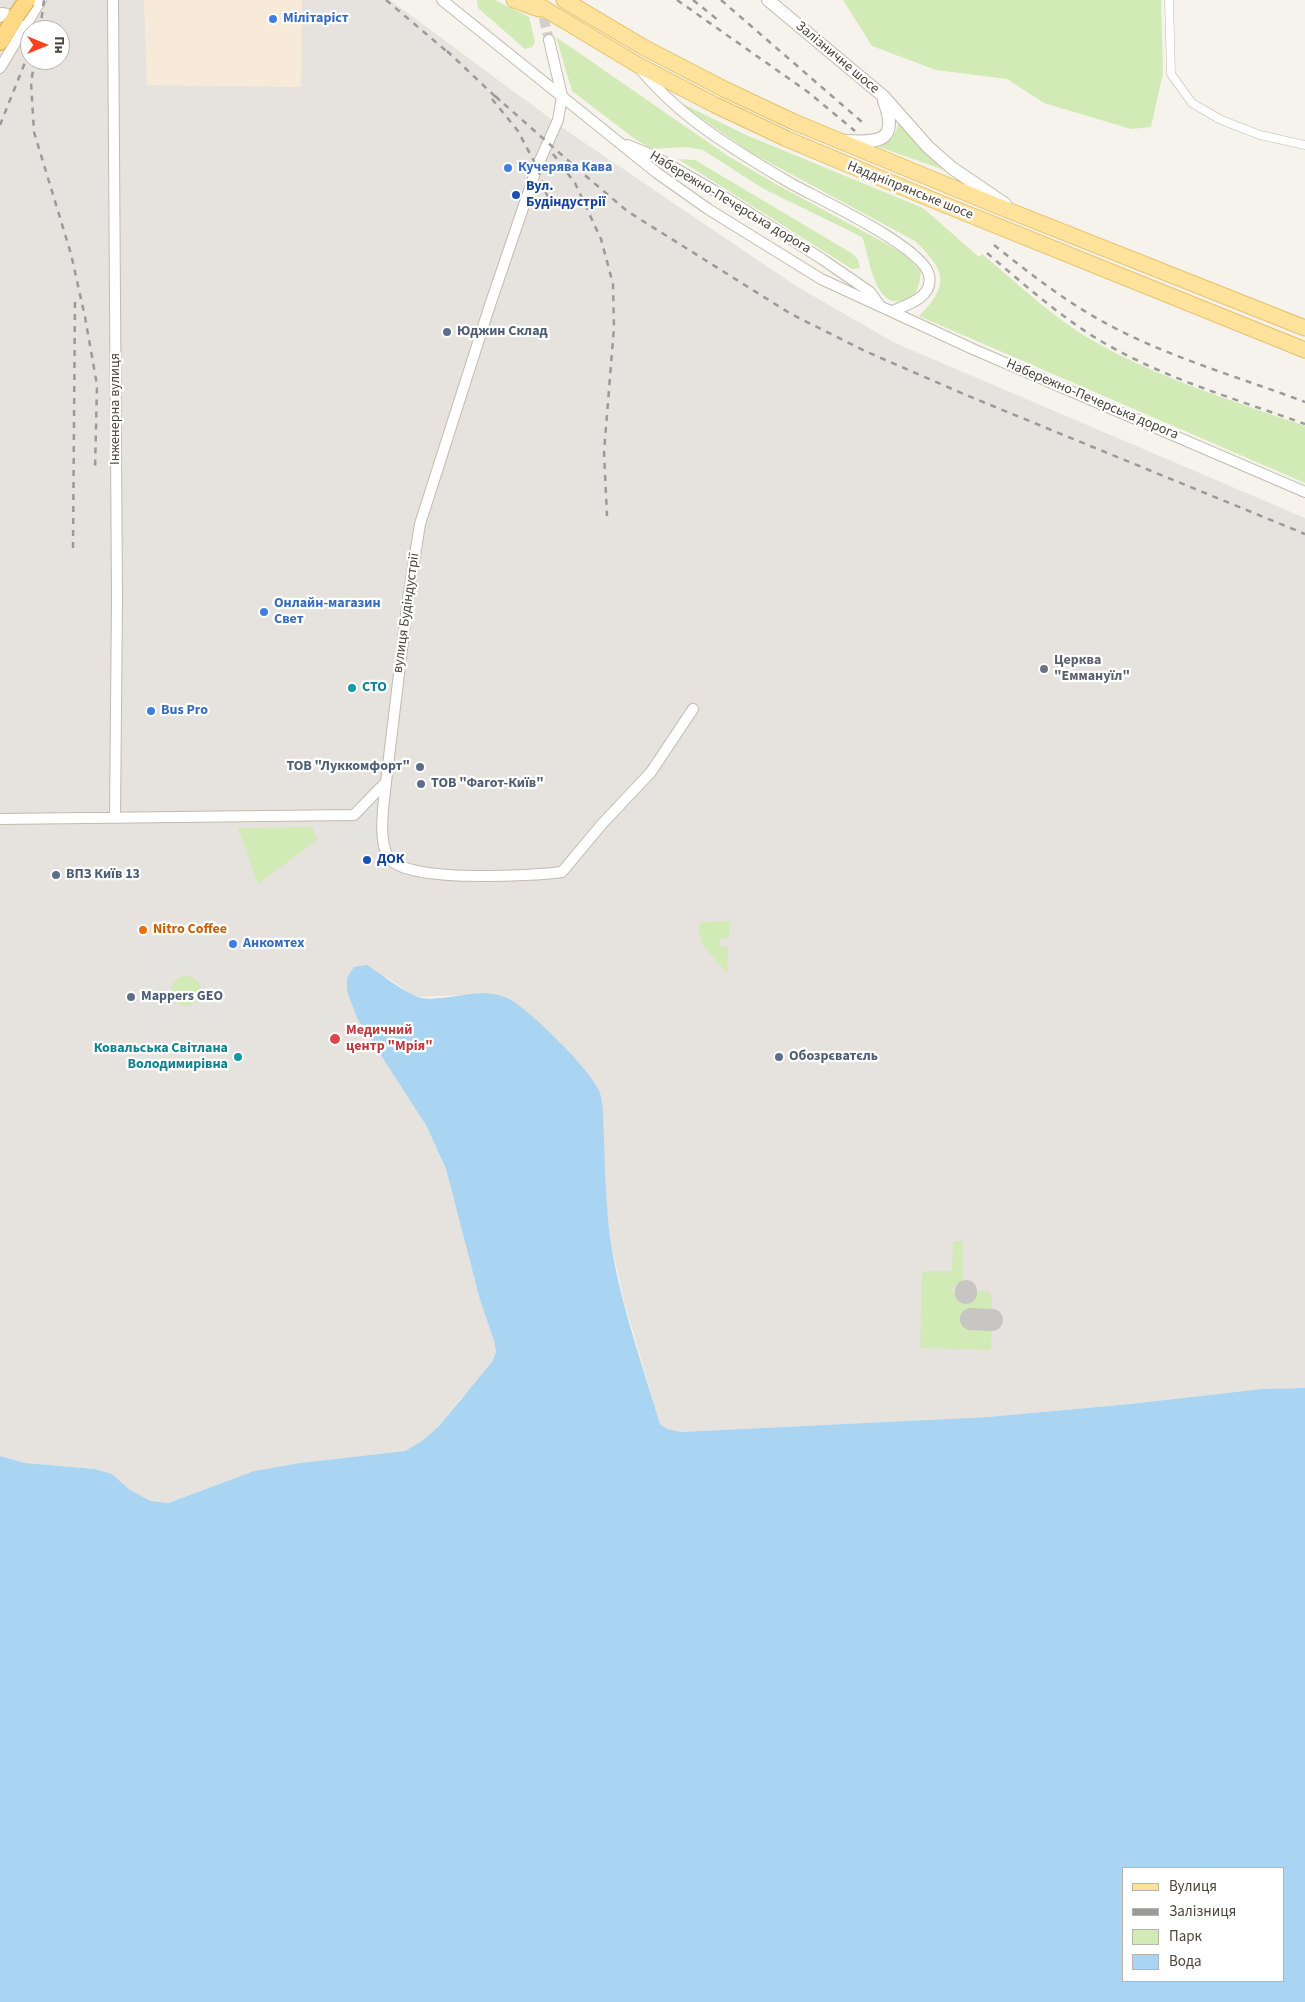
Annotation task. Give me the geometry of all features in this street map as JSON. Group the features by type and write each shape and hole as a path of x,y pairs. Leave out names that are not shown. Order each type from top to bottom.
{"highway":[{"path":"0,42 27,0"}],"main road":[{"path":"514,0 554,16"},
{"name":"Наддніпрянське шосе","path":"530,0 638,65 715,105 845,164 1305,350"},
{"name":"Наддніпрянське шосе","path":"564,0 646,48 724,89 838,141 1305,328"},
{"path":"1254,309 1305,318"}],"street":[{"path":"0,68 15,17 41,0"},
{"name":"Інженерна вулиця","path":"113,0 117,579 115,818"},
{"name":"Набережно-Печерська дорога","path":"442,0 665,178 742,230 820,279 975,350 1305,492"},
{"name":"Залізничне шосе","path":"768,0 882,96 928,147 952,168 1022,215"},
{"path":"1169,0 1171,74 1192,103 1221,120 1260,135 1305,145"},
{"path":"549,40 562,96"},
{"path":"638,65 655,86 671,101 729,146 792,184 879,231 921,261 929,273 930,281 927,290 919,299 892,312"},
{"name":"вулиця Будіндустрії","path":"562,96 558,120 534,176 420,524 408,599 386,782 382,833 384,849 390,859 400,866 432,872 497,877 562,872 602,824 651,772 693,709"},
{"name":"Залізничне шосе","path":"838,141 873,142 879,140 884,135 889,128 890,119 882,96"},
{"name":"Набережно-Печерська дорога","path":"622,143 652,155 715,191 870,292 880,306"},
{"path":"0,819 354,815 386,782"}],"shaded area":[{"path":"0,0 144,0 147,85 301,87 302,0 390,0 570,133 796,286 895,343 1305,518 1305,1388 1262,1389 1130,1404 988,1417 681,1432 667,1429 660,1424 624,1301 610,1239 605,1194 487,994 421,997 411,994 385,976 426,1125 446,1169 480,1300 494,1341 496,1352 483,1376 462,1397 439,1426 422,1441 405,1451 300,1463 254,1471 167,1503 151,1501 130,1490 112,1474 95,1469 25,1463 0,1456"},
{"path":"144,0 302,0 301,87 146,85"},
{"path":"376,793 385,793 382,833 372,845 347,840 342,833"},
{"path":"210,927 212,1015 195,1017 202,1003 201,978 193,964 178,964 175,966 170,980 170,1003 178,1017 154,1036 153,948 166,948"},
{"path":"215,962 228,962 228,1019 216,1019"},
{"path":"320,1013 336,1013 336,1016 344,1016 343,1026 320,1026"}],"green space":[{"path":"477,0 495,0 529,17 535,42 532,47 525,49 478,8"},
{"path":"843,0 1161,0 1163,73 1151,127 1131,129 1044,103 1007,79 936,70 872,46"},
{"path":"556,37 728,156 905,254 921,271 916,292 906,300 895,301 886,297 875,280 862,237 762,188 703,150 688,147 651,149 635,139 572,91"},
{"path":"673,99 746,135 923,208 979,257 982,254 1034,299 1076,330 1116,353 1196,388 1305,426 1305,483 919,316 936,295 940,286 940,277 933,260 915,241 752,153"},
{"path":"899,121 950,172 879,147 892,137"},
{"path":"678,159 695,160 853,254 858,260 860,268 852,269"},
{"path":"312,827 317,840 258,884 238,828"},
{"path":"730,921 729,938 720,939 720,946 728,947 727,973 702,944 698,927 702,922"},
{"path":"186,976 192,977 200,985 200,997 192,1005 186,1006 180,1005 172,997 171,991 172,985 180,977"},
{"path":"953,1241 963,1241 963,1283 958,1283 950,1291 988,1291 992,1299 991,1350 920,1348 922,1271 952,1271"}],"water":[{"path":"367,965 402,989 422,998 433,999 488,994 509,999 545,1027 586,1071 600,1093 602,1104 610,1237 619,1284 660,1424 667,1429 681,1432 988,1417 1130,1404 1262,1389 1305,1388 1305,2002 0,2002 0,1456 25,1463 95,1469 112,1474 130,1490 151,1501 168,1503 254,1471 300,1463 405,1451 422,1441 439,1426 492,1362 496,1352 480,1300 446,1169 426,1125 357,1018 347,991 347,978 354,967"}],"taxiway":[{"path":"971,1319 992,1320"}],"tunnel":[{"path":"540,3 549,40"}],"railway":[{"path":"41,20 44,0"},
{"path":"386,0 451,55"},
{"path":"677,0 808,92 855,131"},
{"path":"693,0 718,20"},
{"path":"721,0 862,122"},
{"path":"447,51 500,101"},
{"path":"0,125 22,70"},
{"path":"33,70 31,82 34,132 71,254 97,385 95,470"},
{"path":"495,96 627,211 791,314 865,351 966,395 1305,534"},
{"path":"492,99 518,131 537,167 548,198"},
{"path":"553,154 575,183 601,239 613,284 614,327 604,452 607,516"},
{"path":"994,245 1059,294 1086,312 1124,333 1174,355 1305,402"},
{"path":"987,253 1064,316 1116,350 1195,385 1305,424"},
{"path":"73,548 75,296"}],"place":[{"name":"Мілітаріст","path":"273,19"},
{"name":"Кучерява Кава","path":"508,168"},
{"name":"Вул. Будіндустрії","path":"516,195"},
{"name":"Юджин Склад","path":"447,332"},
{"name":"Онлайн-магазин Свет","path":"264,612"},
{"name":"Церква \"Еммануїл\"","path":"1044,669"},
{"name":"СТО","path":"352,688"},
{"name":"Bus Pro","path":"151,711"},
{"name":"ТОВ \"Луккомфорт\"","path":"420,767"},
{"name":"ТОВ \"Фагот-Київ\"","path":"421,784"},
{"name":"ДОК","path":"367,860"},
{"name":"ВПЗ Київ 13","path":"56,875"},
{"name":"Nitro Coffee","path":"143,930"},
{"name":"Анкомтех","path":"233,944"},
{"name":"Mappers GEO","path":"131,997"},
{"name":"Медичний центр \"Мрія\"","path":"335,1039"},
{"name":"Ковальська Світлана Володимирівна","path":"238,1057"},
{"name":"Обозрєватєль","path":"779,1057"}]}
